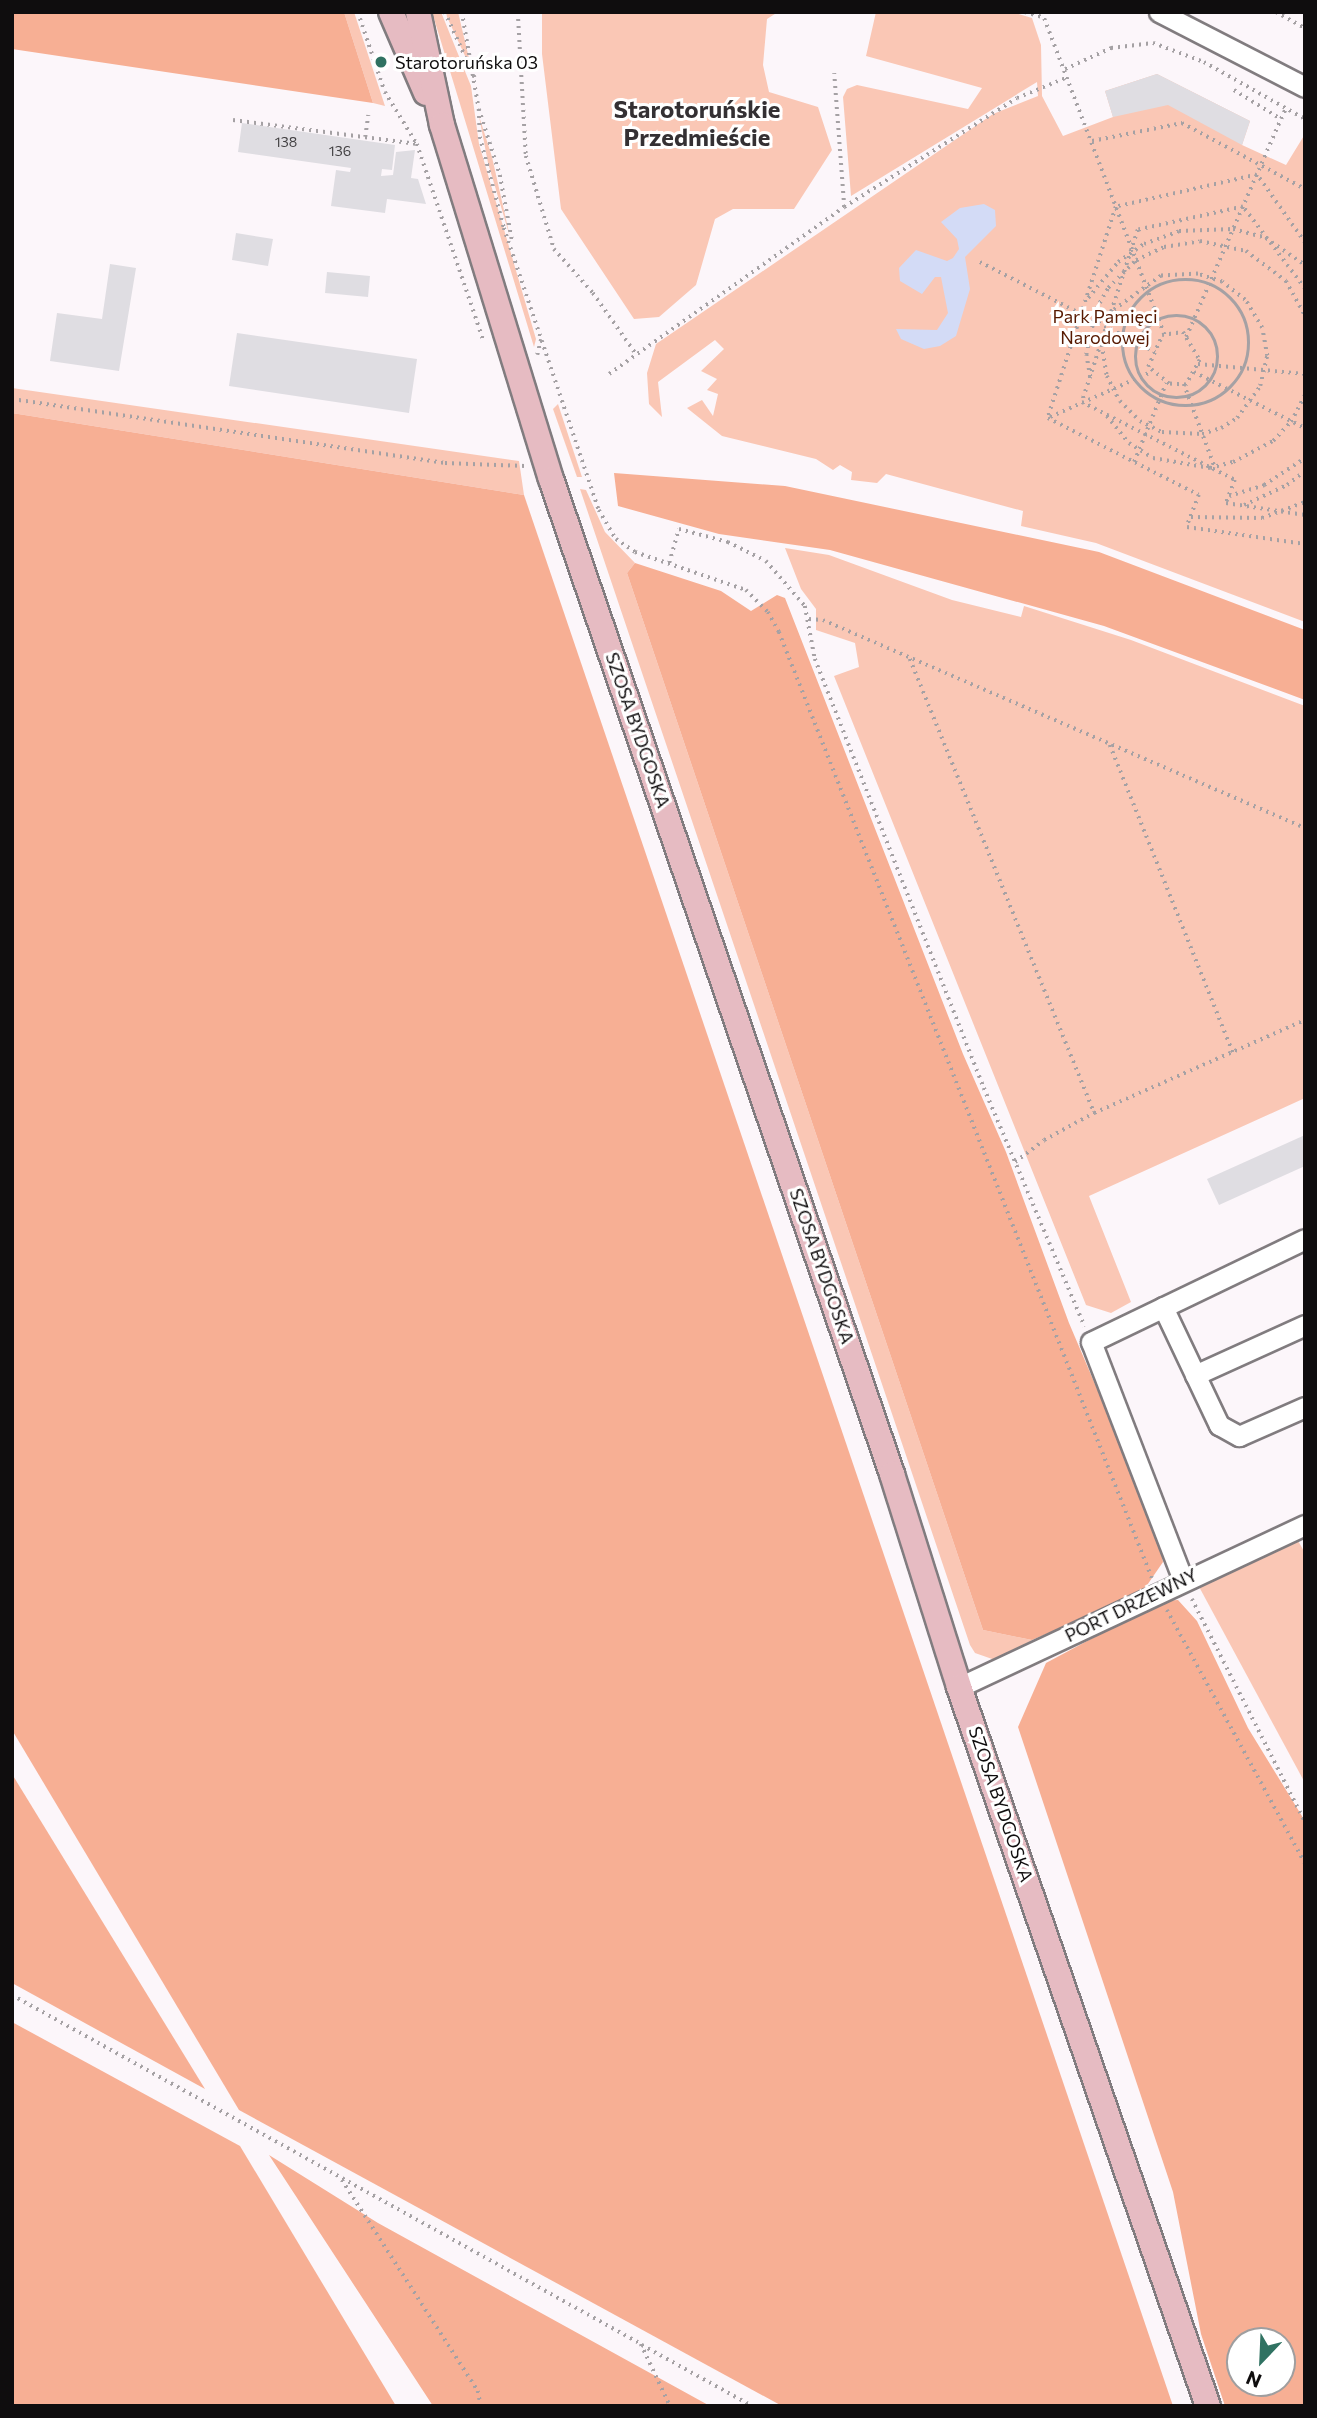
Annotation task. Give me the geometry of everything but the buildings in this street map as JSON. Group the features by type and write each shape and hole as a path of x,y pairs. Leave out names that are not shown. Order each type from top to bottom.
{"main road":[{"name":"SZOSA BYDGOSKA","path":"391,12 442,125"},
{"name":"SZOSA BYDGOSKA","path":"418,12 442,125 551,479 892,1474 959,1687 1208,2406"}],"street":[{"path":"1159,12 1305,87"},
{"path":"1183,1580 1091,1342 1305,1239"},
{"path":"1163,1307 1219,1425 1240,1436 1305,1407"},
{"path":"1195,1375 1305,1325"},
{"name":"PORT DRZEWNY","path":"959,1687 1305,1525"}],"path":[{"path":"358,12 385,92 418,144 450,242"},
{"path":"445,12 475,78"},
{"path":"462,12 475,78 480,136 588,485 604,523 625,546 746,590 768,612 779,632 1158,1593 1305,1863"},
{"path":"518,12 526,156 554,249 593,293 636,354"},
{"path":"1025,12 1043,15 1159,320 1164,335 1155,352 1151,372"},
{"path":"1276,12 1305,29"},
{"path":"1065,69 1111,48 1153,43 1204,62 1305,119"},
{"path":"834,73 844,206"},
{"path":"609,374 844,206 1017,99 1068,77"},
{"path":"1234,90 1281,119"},
{"path":"1186,337 1286,108"},
{"path":"479,109 500,175 512,242"},
{"path":"365,137 368,115"},
{"path":"233,120 418,144"},
{"path":"1092,141 1182,122 1305,189"},
{"path":"1116,207 1257,175"},
{"path":"1257,175 1305,243"},
{"path":"1048,418 1116,207"},
{"path":"1243,207 1305,289"},
{"path":"1082,402 1138,230 1243,207"},
{"path":"1085,303 1102,278 1132,252 1179,230 1233,229 1266,238 1305,265"},
{"path":"1090,379 1086,355 1092,320 1108,288 1136,260 1182,243 1226,245 1257,258 1286,281 1305,315"},
{"path":"980,262 1155,352"},
{"path":"1102,343 1112,389 1129,413 1149,426 1179,436 1202,434 1237,418 1252,401 1264,371 1266,341 1255,314 1234,290 1212,277 1179,273 1145,284 1111,313"},
{"path":"1174,282 1209,285 1231,300 1246,326 1249,344 1243,369 1229,390 1192,406 1160,399 1135,379 1124,357 1124,336 1135,306 1149,293 1174,282"},
{"path":"1178,316 1194,319 1214,342 1216,366 1211,381 1188,397 1160,399 1141,377 1138,343 1159,320 1178,316"},
{"path":"1164,335 1183,332 1198,364"},
{"path":"1198,364 1305,374"},
{"path":"1184,384 1198,364"},
{"path":"1048,418 1151,372"},
{"path":"1151,372 1166,383 1184,384"},
{"path":"1194,372 1305,428"},
{"path":"1134,462 1166,383"},
{"path":"1184,384 1214,468"},
{"path":"1105,414 1139,450 1168,463 1214,468 1254,453 1291,422 1305,395"},
{"path":"12,399 445,463 524,469 526,463"},
{"path":"1082,402 1235,480 1226,503 1305,515"},
{"path":"1048,418 1199,495 1187,527 1305,544"},
{"path":"1228,496 1264,485 1305,458"},
{"path":"1242,506 1287,485 1305,471"},
{"path":"1191,517 1237,520 1285,512 1305,502"},
{"path":"669,563 679,528 728,542 766,561 805,606 816,659 1014,1163 1091,1342"},
{"path":"809,619 822,620 1305,828"},
{"path":"910,659 1094,1113"},
{"path":"1110,744 1233,1052"},
{"path":"1014,1163 1044,1140 1094,1113 1305,1020"},
{"path":"1183,1580 1305,1822"},
{"path":"12,1995 752,2406"},
{"path":"341,2178 478,2391 481,2406"},
{"path":"640,2344 670,2406"}],"green space":[{"path":"344,12 354,12 385,106 373,103"},
{"path":"432,12 441,12 471,86 479,144 536,339 534,347"},
{"path":"446,12 458,12 472,71 447,17"},
{"path":"542,12 778,12 767,19 763,65 769,92 818,107 832,150 794,209 733,209 715,219 696,285 659,317 634,319 561,209 542,54"},
{"name":"Park Pamięci Narodowej","path":"876,12 1012,12 1032,18 1041,45 1042,96 1063,136 1113,117 1105,91 1157,74 1250,121 1242,145 1286,165 1305,134 1305,622 1096,543 1021,526 1023,511 886,474 877,483 851,480 852,472 840,465 833,470 816,459 722,436 687,408 702,400 713,416 718,394 707,390 717,379 701,371 724,349 715,340 658,382 662,417 649,404 647,373 656,344 993,114 1038,96 1037,82 851,196 843,97 847,89 857,85 968,109 982,88 866,56"},
{"path":"479,116 492,157 510,237 488,163"},
{"path":"12,388 519,461 524,495 12,413"},
{"path":"558,404 582,477 577,477 553,409"},
{"path":"580,489 586,490 605,532 635,563 627,573 983,1630 1032,1640 1024,1652 995,1660 975,1653 970,1645"},
{"path":"785,548 829,555 952,600 1021,617 1024,606 1131,640 1305,706 1305,1098 1089,1196 1131,1302 1111,1313 1086,1305 834,676 859,667 855,643 816,630 816,609 801,589"},
{"path":"1297,1539 1305,1553 1305,1783 1197,1583"}],"shaded area":[{"path":"12,12 344,12 373,103 12,49"},
{"path":"12,413 524,495 1173,2406 782,2406 239,2110 12,1730"},
{"path":"614,473 785,486 1099,552 1305,630 1305,700 1104,626 830,550 719,534 618,506"},
{"path":"635,563 721,591 751,611 777,595 785,598 963,1054 1006,1152 1069,1323 1157,1530 1163,1562 1141,1594 1032,1640 983,1630 627,573"},
{"path":"1178,1600 1197,1621 1248,1728 1305,1821 1305,2406 1225,2406 1201,2334 1173,2192 1018,1727 1046,1663 1162,1601"},
{"path":"12,1774 205,2089 12,1983"},
{"path":"12,2022 240,2146 396,2406 12,2406"},
{"path":"269,2155 378,2223 710,2406 433,2406"}],"water":[{"path":"984,204 995,210 996,226 965,257 970,289 956,336 940,346 924,349 901,339 896,329 937,330 948,313 941,277 935,277 922,294 900,281 899,268 916,250 947,261 953,258 959,249 957,239 941,222 960,208"}],"place":[{"name":"Starotoruńska 03","path":"381,62"}],"district":[{"name":"Starotoruńskie Przedmieście","path":"697,123"}]}
